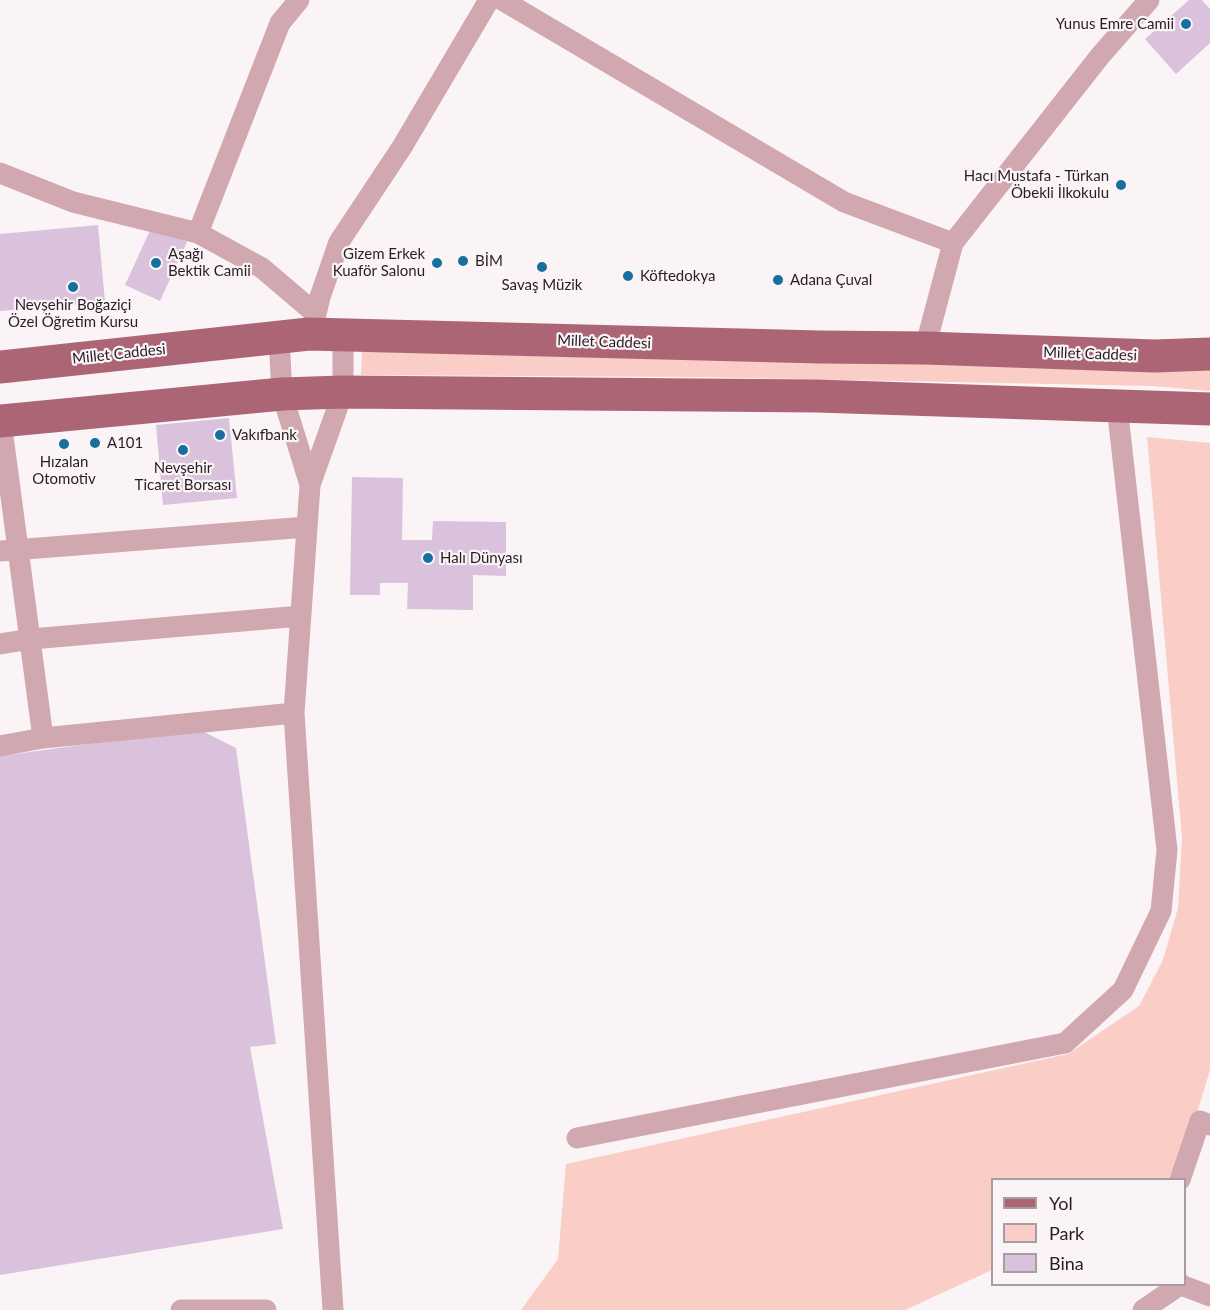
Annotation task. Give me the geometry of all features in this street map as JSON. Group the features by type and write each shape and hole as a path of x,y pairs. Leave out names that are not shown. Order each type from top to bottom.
{"main road":[{"name":"Millet Caddesi","path":"0,367 302,328 343,335 925,348 1155,356 1210,354"},
{"path":"1,421 282,394 343,392 818,396 1210,408"}],"street":[{"path":"198,233 280,23 299,0"},
{"path":"309,485 282,394 302,328 320,297 339,242 402,147 489,0"},
{"path":"502,0 844,202 953,243"},
{"path":"925,348 953,243 1100,56 1149,0"},
{"path":"0,173 74,202 198,233 261,268 302,328"},
{"path":"333,1310 294,713 309,485 343,392 343,335"},
{"path":"577,1138 1065,1043 1123,990 1161,911 1167,850 1117,406"},
{"path":"1,421 10,550 31,639 43,738"},
{"path":"10,550 307,527"},
{"path":"0,644 31,639 301,616"},
{"path":"0,746 43,738 294,713"},
{"path":"1180,1178 1200,1121 1210,1125"},
{"path":"1143,1310 1179,1286"},
{"path":"1184,1286 1210,1296"},
{"path":"185,1310 266,1310"}],"green space":[{"path":"362,350 1210,365 1210,391 1153,386 698,377 361,375"},
{"path":"1147,437 1210,443 1210,1070 1177,1178 991,1178 991,1270 905,1310 521,1310 558,1259 566,1164 1068,1054 1139,1006 1163,960 1178,908 1182,838"}],"building":[{"name":"Yunus Emre Camii","path":"1189,0 1202,0 1210,9 1210,43 1176,74 1145,39"},
{"path":"98,225 105,302 0,311 0,234"},
{"name":"Aşağı Bektik Camii","path":"152,226 187,242 160,301 125,285"},
{"path":"229,418 237,498 163,505 156,425"},
{"name":"Halı Dünyası","path":"352,477 403,478 402,540 432,540 433,521 506,522 506,576 473,575 473,610 407,609 408,583 380,583 380,595 350,595"},
{"path":"198,729 236,748 276,1044 250,1047 283,1229 0,1275 0,756"}],"place":[{"name":"Yunus Emre Camii","path":"1186,24"},
{"name":"Hacı Mustafa - Türkan Öbekli İlkokulu","path":"1121,185"},
{"name":"BİM","path":"463,261"},
{"name":"Aşağı Bektik Camii","path":"156,263"},
{"name":"Gizem Erkek Kuaför Salonu","path":"437,263"},
{"name":"Savaş Müzik","path":"542,267"},
{"name":"Köftedokya","path":"628,276"},
{"name":"Adana Çuval","path":"778,280"},
{"name":"Nevşehir Boğaziçi Özel Öğretim Kursu","path":"73,287"},
{"name":"Vakıfbank","path":"220,435"},
{"name":"A101","path":"95,443"},
{"name":"Hızalan Otomotiv","path":"64,444"},
{"name":"Nevşehir Ticaret Borsası","path":"183,450"},
{"name":"Halı Dünyası","path":"428,558"}]}
